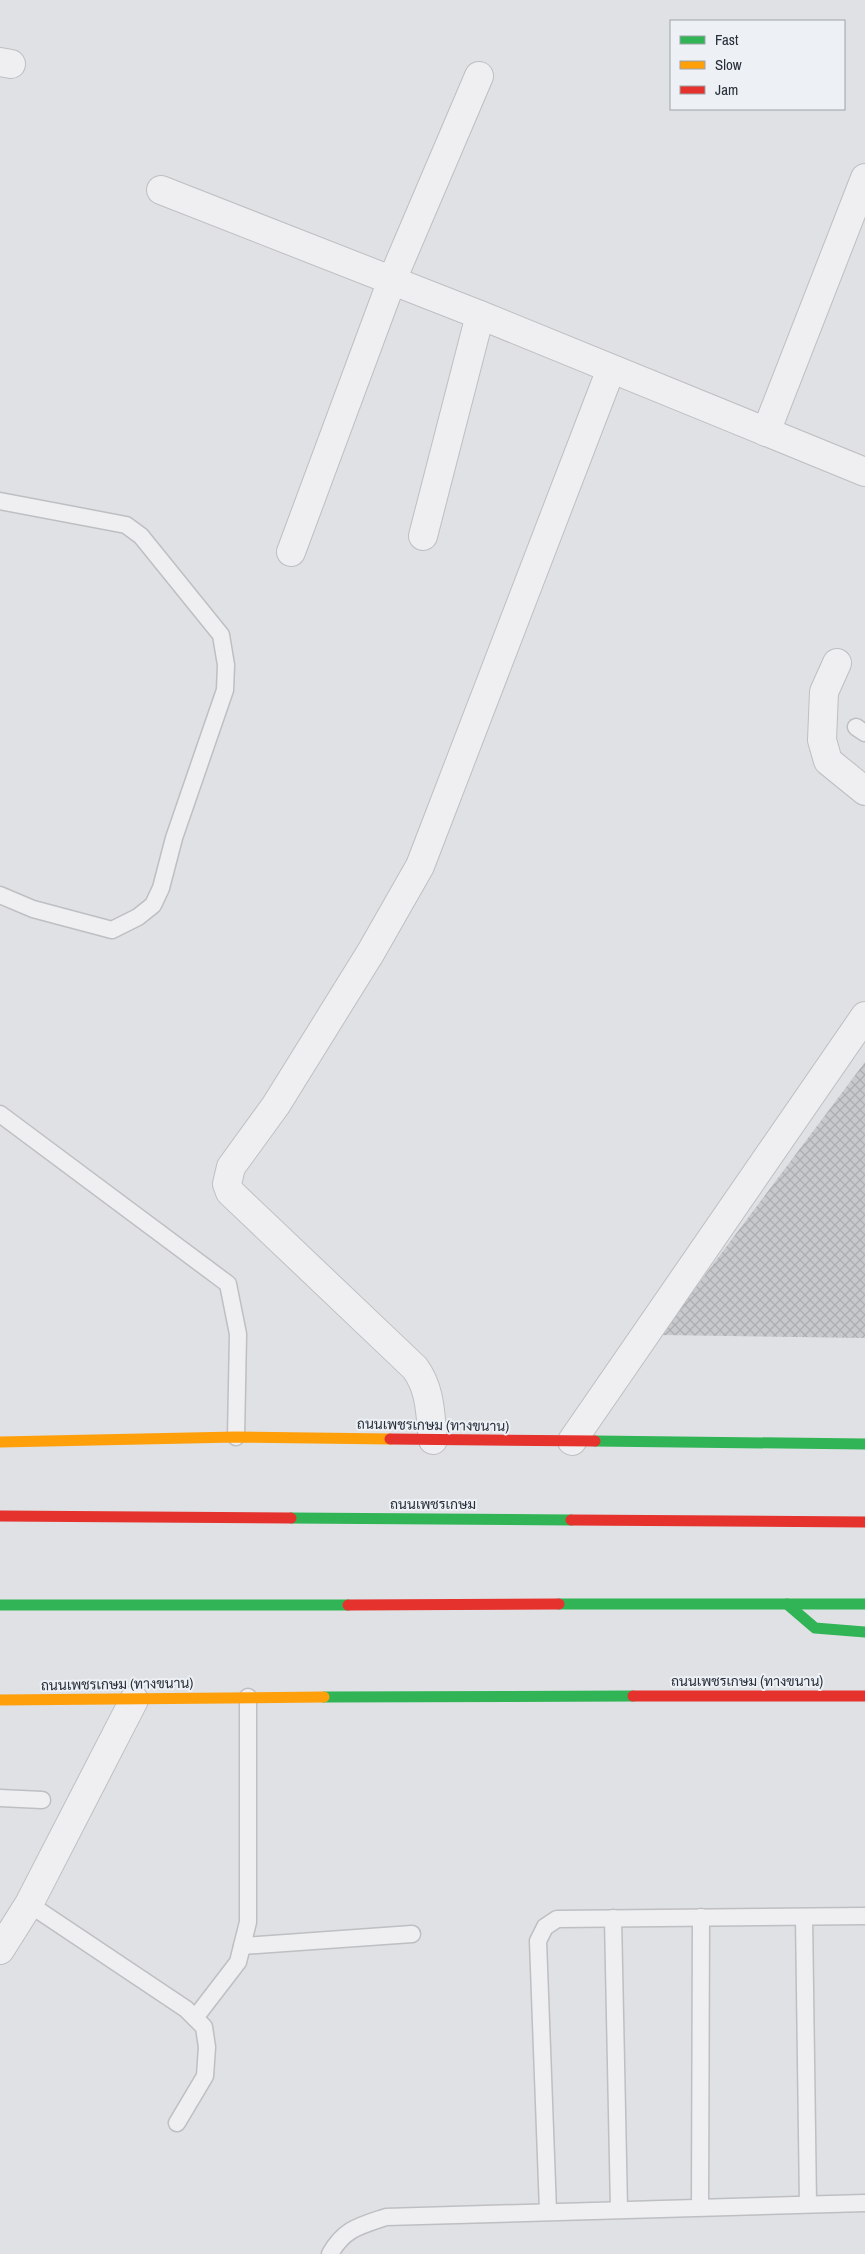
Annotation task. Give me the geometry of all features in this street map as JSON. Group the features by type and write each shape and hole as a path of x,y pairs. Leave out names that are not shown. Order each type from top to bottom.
{"main road":[{"name":"ถนนเพชรเกษม (ทางขนาน)","path":"0,1442 236,1437 865,1444"},
{"name":"ถนนเพชรเกษม","path":"0,1516 865,1522"},
{"path":"787,1604 815,1628 865,1632"},
{"path":"0,1605 865,1604"},
{"name":"ถนนเพชรเกษม (ทางขนาน)","path":"0,1700 134,1700 248,1697 865,1696"}],"street":[{"path":"291,552 392,280 480,76"},
{"path":"766,432 865,178"},
{"path":"161,190 480,315 865,472"},
{"path":"423,536 480,315"},
{"path":"433,1440 429,1394 423,1379 415,1368 230,1192 227,1184 228,1170 276,1105 371,952 420,866 611,369"},
{"path":"837,663 824,692 822,740 828,761 865,791"},
{"path":"572,1440 865,1016"},
{"path":"0,1950 29,1904 134,1700"}],"lane":[{"path":"0,501 126,524 141,536 222,636 226,665 225,690 174,838 161,888 153,905 138,917 112,930 33,909 0,894"},
{"path":"0,1114 228,1284 238,1334 236,1437"},
{"path":"195,2018 238,1962 248,1922 248,1697"},
{"path":"0,1798 42,1800"},
{"path":"29,1904 186,2009 204,2027 207,2046 205,2076 177,2123"},
{"path":"548,2211 538,1941 545,1927 557,1919 865,1916"},
{"path":"700,2207 701,1917"},
{"path":"804,1917 808,2204"},
{"path":"613,1918 619,2209"},
{"path":"242,1946 412,1934"},
{"path":"330,2254 338,2239 358,2226 386,2217 865,2203"}],"building":[{"path":"865,1062 865,1338 660,1335"}],"traffic: fast":[{"path":"595,1441 865,1444"},
{"path":"291,1518 571,1520"},
{"path":"559,1604 865,1604"},
{"path":"787,1604 815,1628 865,1632"},
{"path":"0,1605 348,1605"},
{"path":"324,1697 633,1696"}],"traffic: slow":[{"path":"0,1442 236,1437 390,1439"},
{"path":"0,1700 324,1697"}],"traffic: jam":[{"path":"390,1439 595,1441"},
{"path":"0,1516 291,1518"},
{"path":"571,1520 865,1522"},
{"path":"348,1605 559,1604"},
{"path":"633,1696 865,1696"}]}
